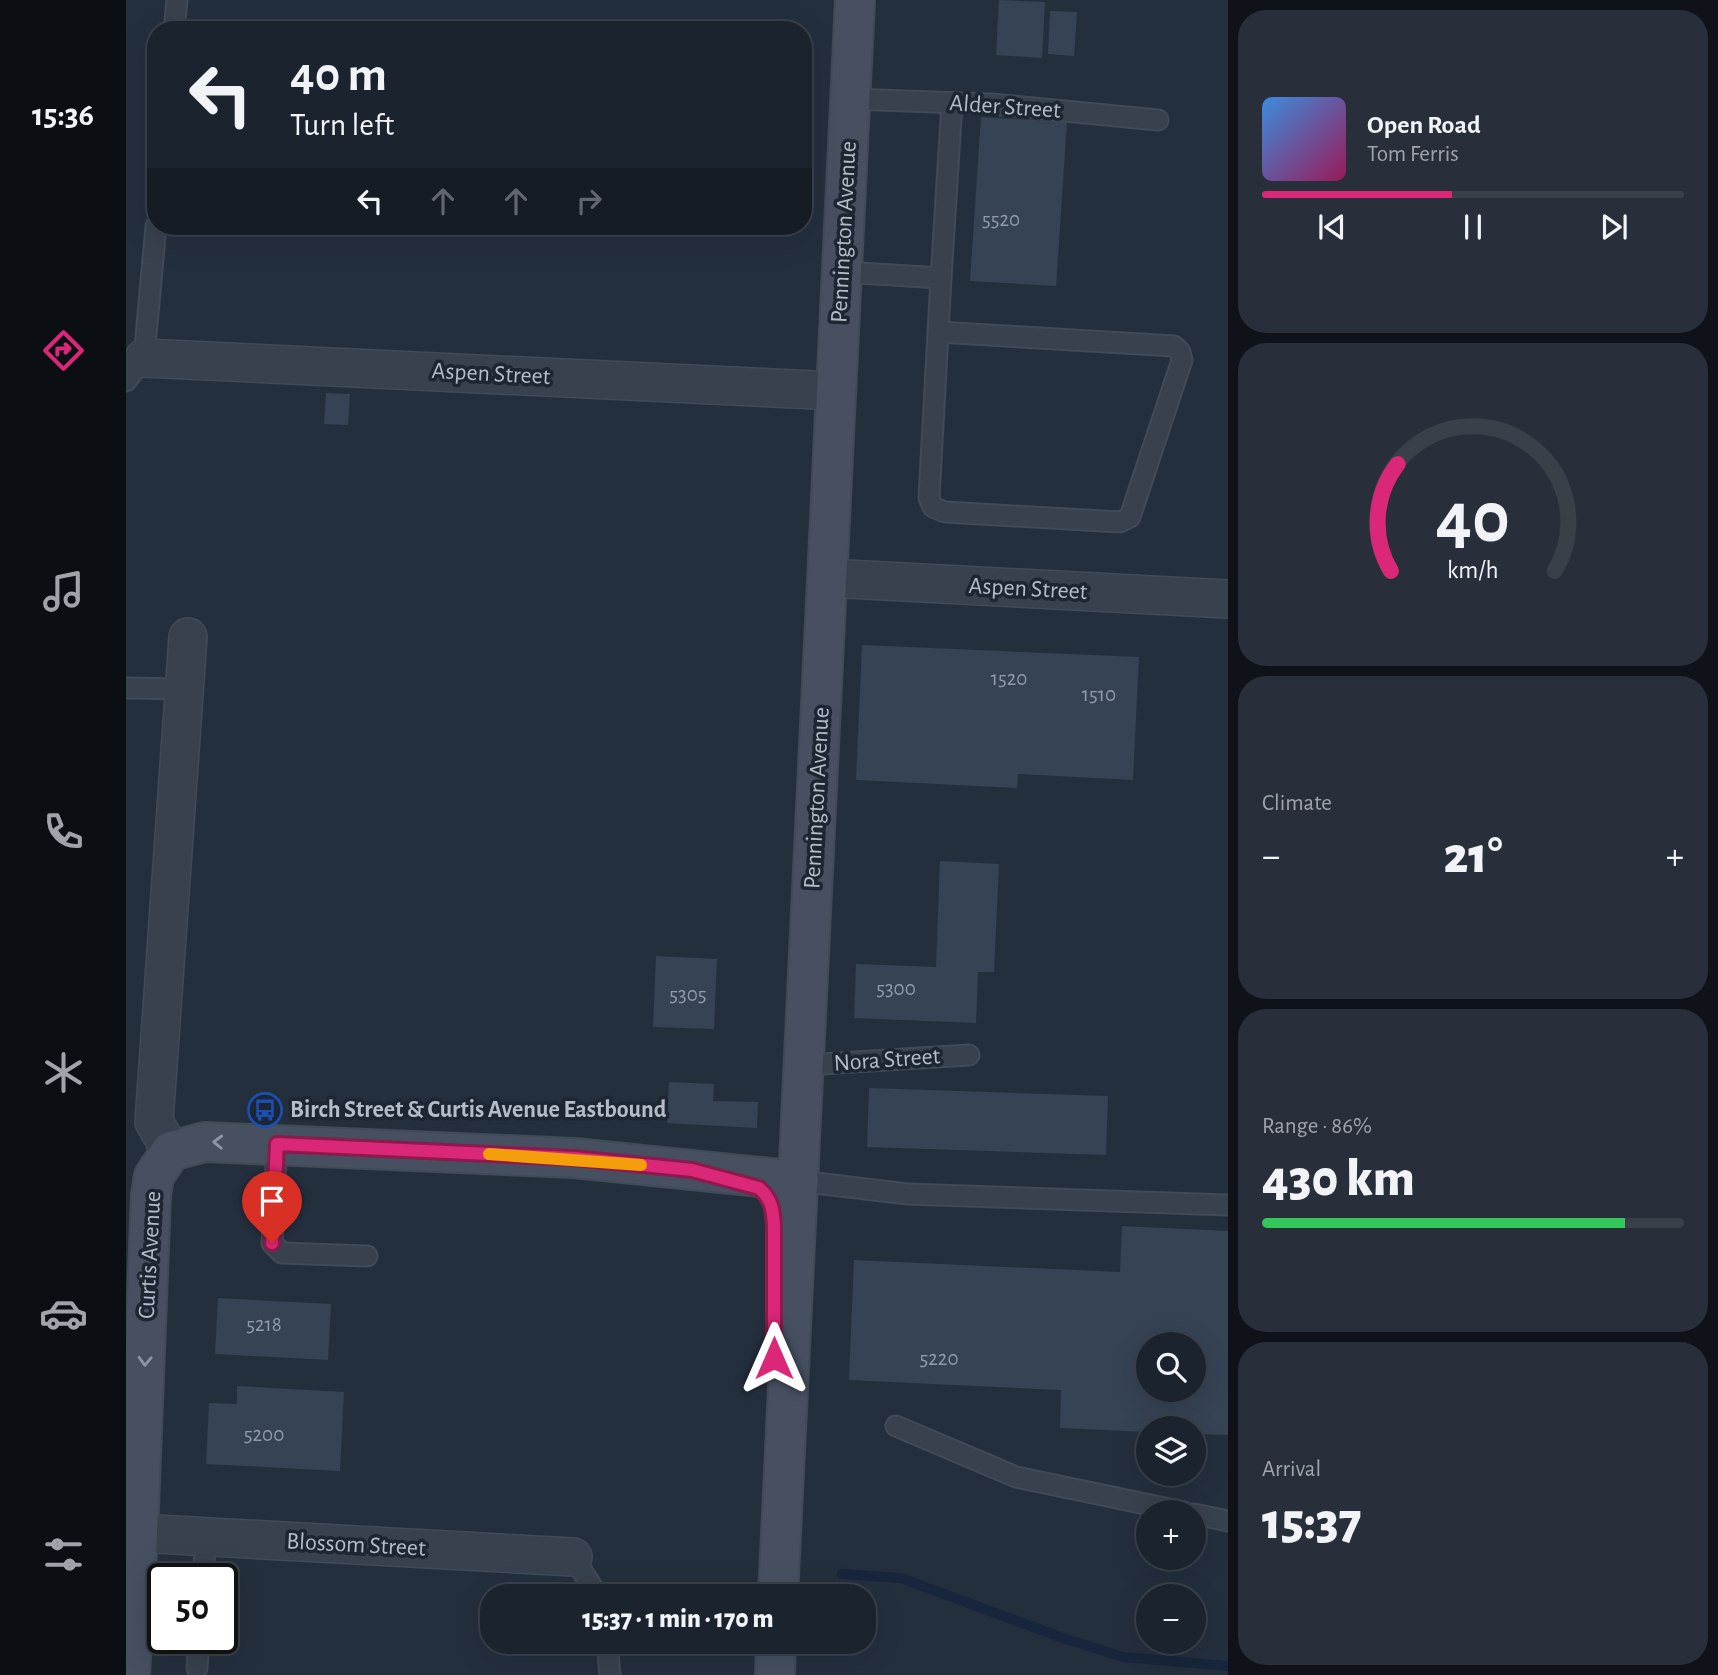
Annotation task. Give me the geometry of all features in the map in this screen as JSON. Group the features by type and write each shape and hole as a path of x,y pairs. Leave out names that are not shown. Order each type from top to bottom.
{"main road":[{"name":"Pennington Avenue","path":"777,1584 805,1065 855,0"},
{"path":"150,1135 205,1142 574,1158 799,1181"},
{"name":"Curtis Avenue","path":"130,1675 154,1176 150,1135"},
{"path":"692,1170 759,1188 767,1195 772,1208 776,1584"}],"street":[{"name":"Aspen Street","path":"135,370 837,391"},
{"name":"Aspen Street","path":"828,578 1228,600"},
{"name":"Curtis Avenue","path":"150,1135 188,637"},
{"name":"Blossom Street","path":"138,1533 573,1557"}],"lane":[{"path":"175,21 177,0"},
{"name":"Alder Street","path":"850,100 952,103 1158,120"},
{"path":"939,332 1174,346 1180,352 1182,360 1130,517 1120,522 945,512 933,506 929,498 952,103"},
{"path":"135,370 155,235"},
{"path":"843,272 942,278"},
{"path":"126,688 185,689"},
{"name":"Nora Street","path":"805,1065 969,1055"},
{"path":"277,1144 272,1243 282,1253 367,1256"},
{"path":"799,1181 907,1194 1228,1205"},
{"path":"896,1426 1016,1477 1136,1502"},
{"path":"1206,1516 1228,1521"},
{"path":"204,1563 206,1536"},
{"path":"573,1557 590,1584"},
{"path":"197,1668 198,1654"},
{"path":"608,1654 610,1675"}],"building":[{"path":"999,0 1045,2 1042,58 996,55"},
{"path":"1050,11 1077,12 1074,56 1048,54"},
{"path":"981,117 1067,122 1056,286 970,281"},
{"path":"326,393 350,394 348,425 324,424"},
{"path":"862,645 1139,657 1133,780 1018,774 1017,788 856,780"},
{"path":"940,861 999,864 994,972 978,972 976,1023 854,1018 856,964 936,967"},
{"path":"656,956 717,959 714,1029 653,1027"},
{"path":"669,1082 714,1084 713,1101 758,1102 757,1128 667,1123"},
{"path":"869,1088 1108,1096 1106,1155 867,1147"},
{"path":"1122,1226 1228,1231 1228,1435 1206,1434 1206,1416 1136,1416 1136,1431 1060,1428 1061,1390 849,1380 854,1260 1120,1272"},
{"path":"218,1298 331,1304 328,1360 215,1354"},
{"path":"237,1386 344,1392 340,1471 206,1464 209,1403 237,1404"}],"waterway":[{"path":"842,1574 901,1578 1060,1637 1123,1657 1228,1666"}],"slow traffic":[{"path":"489,1154 574,1158 641,1165"}],"place":[{"name":"Birch Street & Curtis Avenue Eastbound","path":"265,1110"}],"route":[{"path":"272,1243 277,1144 574,1158 692,1170 759,1188 767,1195 774,1226 774,1358"}]}
